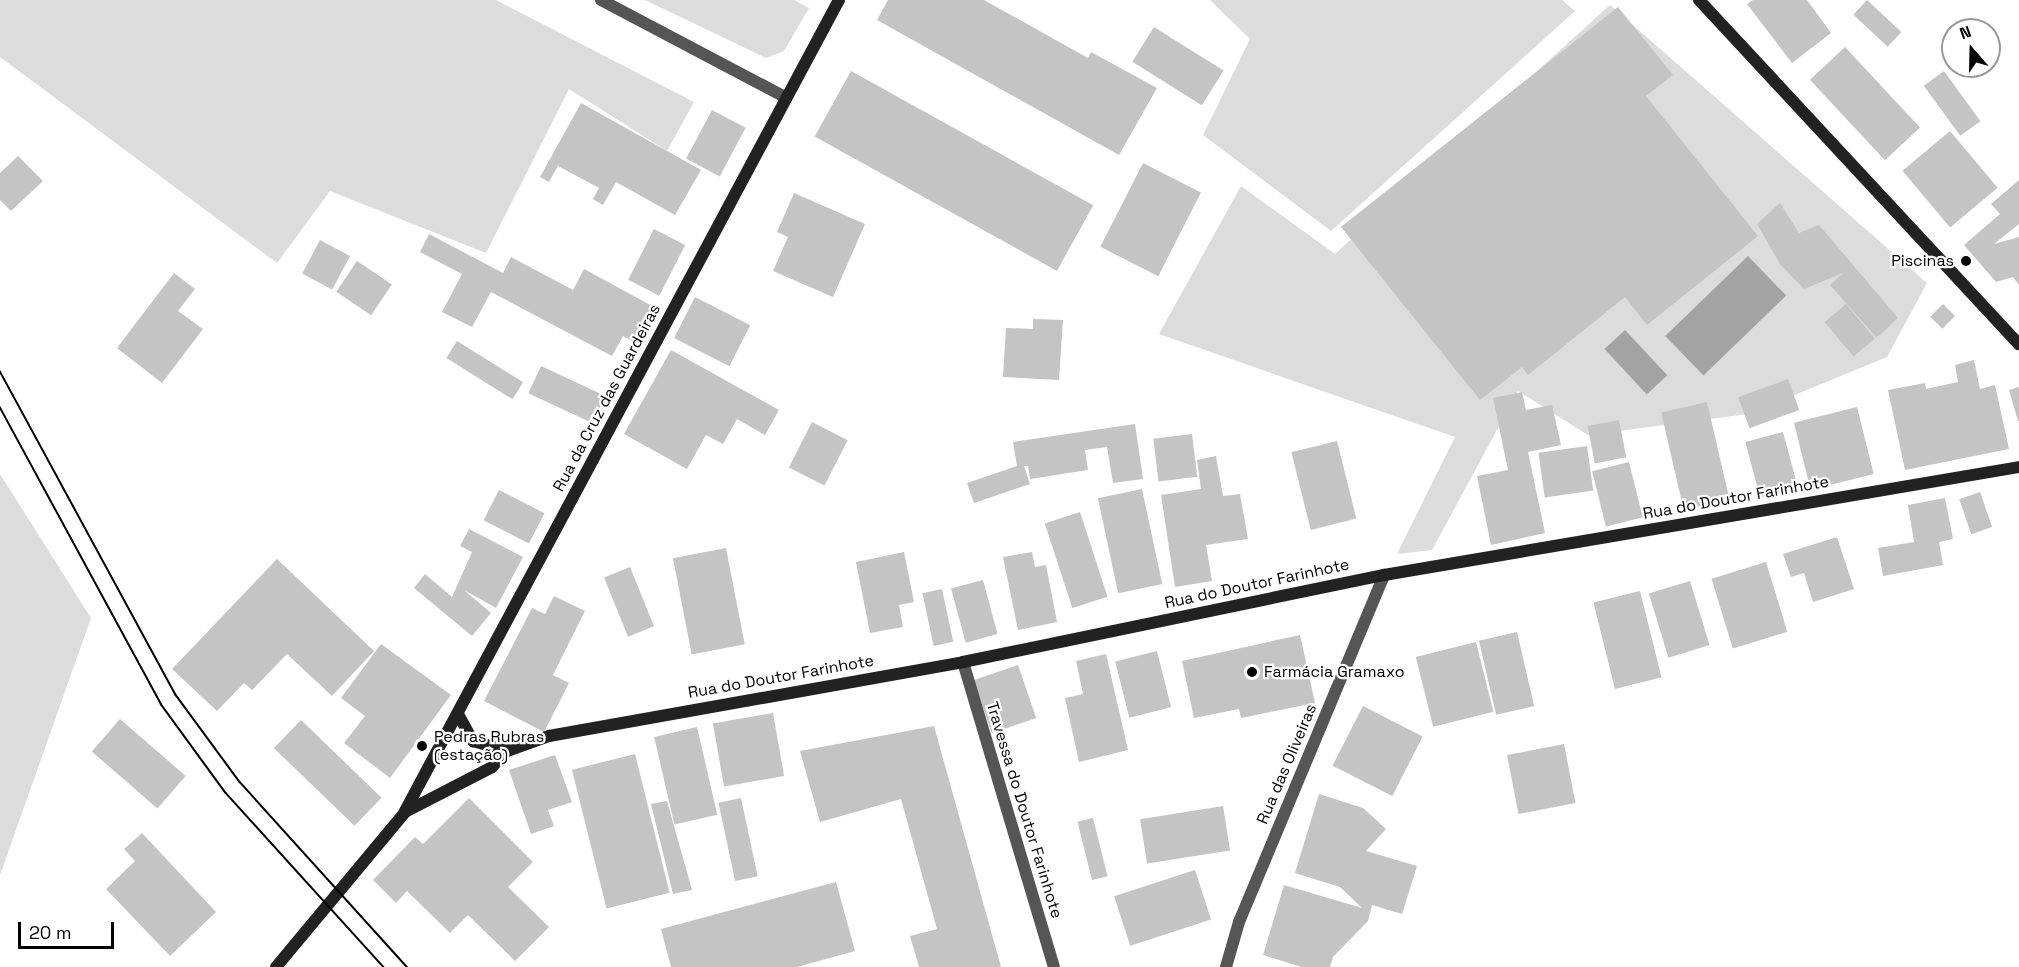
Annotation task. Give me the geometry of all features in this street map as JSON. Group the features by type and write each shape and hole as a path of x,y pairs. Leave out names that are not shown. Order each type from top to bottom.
{"street":[{"path":"601,0 785,97"},
{"name":"Rua da Cruz das Guardeiras","path":"405,812 459,716 785,97 839,0"},
{"path":"1700,0 2019,344"},
{"name":"Rua do Doutor Farinhote","path":"278,966 405,812 492,767 507,752 585,728 963,662 1384,575 2019,467"},
{"name":"Rua das Oliveiras","path":"1226,965 1239,922 1384,575"},
{"name":"Travessa do Doutor Farinhote","path":"963,662 1054,967"},
{"path":"459,716 473,741 507,752"},
{"path":"1212,967 1226,965"}],"shaded area":[{"path":"0,0 496,0 694,102 667,151 569,89 486,253 330,191 277,263 0,57"},
{"path":"645,0 794,0 809,8 784,51 766,58"},
{"path":"1210,0 1562,0 1575,11 1331,231 1203,135 1250,39"},
{"path":"1610,5 1927,283 1887,357 1748,414 1588,435 1518,391 1432,550 1397,554 1455,437 1159,334 1241,186 1335,254"},
{"path":"1748,256 1786,296 1703,375 1665,336"},
{"path":"1625,330 1667,375 1647,394 1605,349"},
{"path":"0,474 91,618 0,875"}],"building":[{"path":"888,0 984,0 1088,58 1091,52 1157,88 1119,155 877,20"},
{"path":"1753,0 1807,0 1831,33 1792,63 1747,4"},
{"path":"1867,0 1901,32 1888,47 1853,15"},
{"path":"1618,7 1673,75 1646,96 1758,236 1647,325 1625,297 1528,375 1522,367 1480,400 1341,227"},
{"path":"1154,27 1224,70 1202,105 1132,62"},
{"path":"1845,47 1920,127 1885,160 1810,80"},
{"path":"851,71 1093,205 1057,271 815,137"},
{"path":"1941,73 1941,78 1949,78 1980,121 1960,136 1924,86"},
{"path":"581,103 701,170 675,215 616,182 603,205 593,199 599,188 558,166 549,182 540,177"},
{"path":"712,110 746,128 720,176 686,159"},
{"path":"1950,131 1998,188 1950,228 1903,171"},
{"path":"18,156 43,181 11,211 0,200 0,173"},
{"path":"1143,163 1201,193 1158,276 1100,247"},
{"path":"2019,180 2019,224 1994,244 2019,237 2019,285 2013,277 1996,282 1964,245 2000,214 1991,204"},
{"path":"794,193 865,224 833,297 773,271 788,237 777,232"},
{"path":"1780,203 1799,233 1819,225 1898,318 1880,335 1876,337 1830,285 1843,273 1804,289 1780,264 1757,224"},
{"path":"654,229 685,245 659,296 628,280"},
{"path":"429,234 503,273 511,257 573,290 584,269 654,307 635,342 623,336 612,356 491,292 472,327 442,312 462,274 420,252"},
{"path":"320,240 350,256 332,290 302,274"},
{"path":"357,261 392,284 371,315 336,292"},
{"path":"174,273 195,289 178,311 203,329 162,383 117,348"},
{"path":"695,297 750,325 729,366 674,338"},
{"path":"1846,304 1875,338 1853,356 1825,322"},
{"path":"1943,304 1955,316 1942,329 1930,317"},
{"path":"1033,319 1063,320 1059,380 1003,377 1006,328 1033,329"},
{"path":"457,341 523,382 513,399 446,358"},
{"path":"671,350 779,410 765,435 737,419 723,444 706,435 687,469 624,434"},
{"path":"1974,360 1980,389 1995,385 2009,449 1905,470 1888,390 1925,383 1926,389 1958,382 1955,365"},
{"path":"541,366 605,396 593,423 528,393"},
{"path":"1788,379 1799,410 1749,428 1738,397"},
{"path":"2019,387 2019,421 2018,421 2009,390"},
{"path":"1522,392 1526,410 1552,405 1561,445 1528,452 1545,533 1491,545 1477,476 1508,470 1493,398"},
{"path":"1707,402 1729,499 1684,510 1661,413"},
{"path":"1857,407 1874,474 1811,490 1794,423"},
{"path":"1619,420 1626,457 1595,463 1588,426"},
{"path":"812,422 848,440 824,486 789,467"},
{"path":"1135,424 1143,479 1113,483 1107,447 1085,450 1088,470 1030,479 1028,466 1024,466 1030,484 974,503 967,483 1017,466 1013,442"},
{"path":"1783,432 1798,487 1760,497 1745,442"},
{"path":"1192,434 1197,477 1159,481 1153,439"},
{"path":"1337,441 1356,519 1311,530 1291,452"},
{"path":"1587,446 1593,491 1545,497 1538,453"},
{"path":"1216,456 1223,496 1240,494 1248,539 1206,545 1212,581 1175,587 1161,495 1201,489 1197,460"},
{"path":"1629,462 1643,517 1606,526 1592,471"},
{"path":"1142,489 1162,584 1118,593 1098,498"},
{"path":"499,490 544,513 529,543 484,520"},
{"path":"1980,492 1992,527 1971,534 1959,499"},
{"path":"1945,498 1953,539 1939,542 1943,565 1883,576 1878,548 1914,542 1908,505"},
{"path":"1080,512 1108,597 1072,608 1045,523"},
{"path":"469,529 523,557 496,608 464,590 491,613 472,636 414,588 425,574 452,597 472,552 460,546"},
{"path":"1837,537 1854,589 1813,602 1804,573 1791,577 1783,554"},
{"path":"726,548 745,644 692,655 673,558"},
{"path":"904,552 914,602 899,605 903,627 870,633 856,562"},
{"path":"1032,552 1035,567 1046,565 1057,622 1018,630 1003,557"},
{"path":"277,559 374,651 332,696 287,654 252,690 244,683 217,711 172,669"},
{"path":"1766,562 1787,632 1733,648 1711,579"},
{"path":"630,567 654,626 628,637 604,577"},
{"path":"983,580 997,634 966,643 951,589"},
{"path":"1690,581 1710,645 1668,658 1649,594"},
{"path":"942,589 953,642 934,646 922,593"},
{"path":"1640,591 1662,677 1615,689 1593,603"},
{"path":"554,596 585,611 553,675 569,683 544,732 484,701 532,608 545,614"},
{"path":"1517,632 1534,706 1496,715 1479,641"},
{"path":"1300,635 1315,703 1241,718 1239,709 1194,718 1182,661"},
{"path":"1476,642 1493,712 1433,727 1416,657"},
{"path":"381,644 451,695 390,778 344,743 365,716 341,698"},
{"path":"1157,651 1171,707 1129,718 1115,661"},
{"path":"1106,654 1128,750 1079,762 1065,698 1083,694 1076,661"},
{"path":"1018,665 1036,718 992,733 974,680"},
{"path":"1363,706 1423,736 1392,796 1333,766"},
{"path":"773,713 784,776 724,787 713,724"},
{"path":"120,719 186,776 157,809 92,751"},
{"path":"301,720 382,798 354,826 274,748"},
{"path":"934,726 1001,967 919,967 910,936 937,929 901,799 820,822 800,751"},
{"path":"697,727 717,815 674,825 654,737"},
{"path":"1564,744 1575,803 1519,814 1507,755"},
{"path":"635,754 670,893 607,908 572,770"},
{"path":"555,755 572,802 548,810 554,826 531,834 509,770"},
{"path":"1319,794 1363,808 1386,829 1366,851 1417,866 1402,914 1372,905 1368,921 1333,957 1330,967 1302,967 1263,955 1284,885 1362,908 1340,887 1295,873"},
{"path":"469,798 533,862 508,887 549,927 515,961 468,915 450,933 407,891 396,903 373,880 415,837 423,844"},
{"path":"741,798 758,876 735,881 719,803"},
{"path":"667,801 692,890 673,894 651,804"},
{"path":"1223,806 1230,850 1147,864 1140,819"},
{"path":"1093,818 1108,876 1092,880 1077,822"},
{"path":"142,833 216,912 170,956 106,889 135,861 124,849"},
{"path":"1195,870 1211,919 1130,946 1114,896"},
{"path":"836,882 855,951 797,967 671,967 661,929"}],"tram line":[{"path":"0,371 176,695 240,782 407,967"},
{"path":"0,407 161,704 226,793 384,967"}],"place":[{"name":"Piscinas","path":"1966,261"},
{"name":"Farmácia Gramaxo","path":"1252,672"},
{"name":"Pedras Rubras (estação)","path":"422,746"}]}
